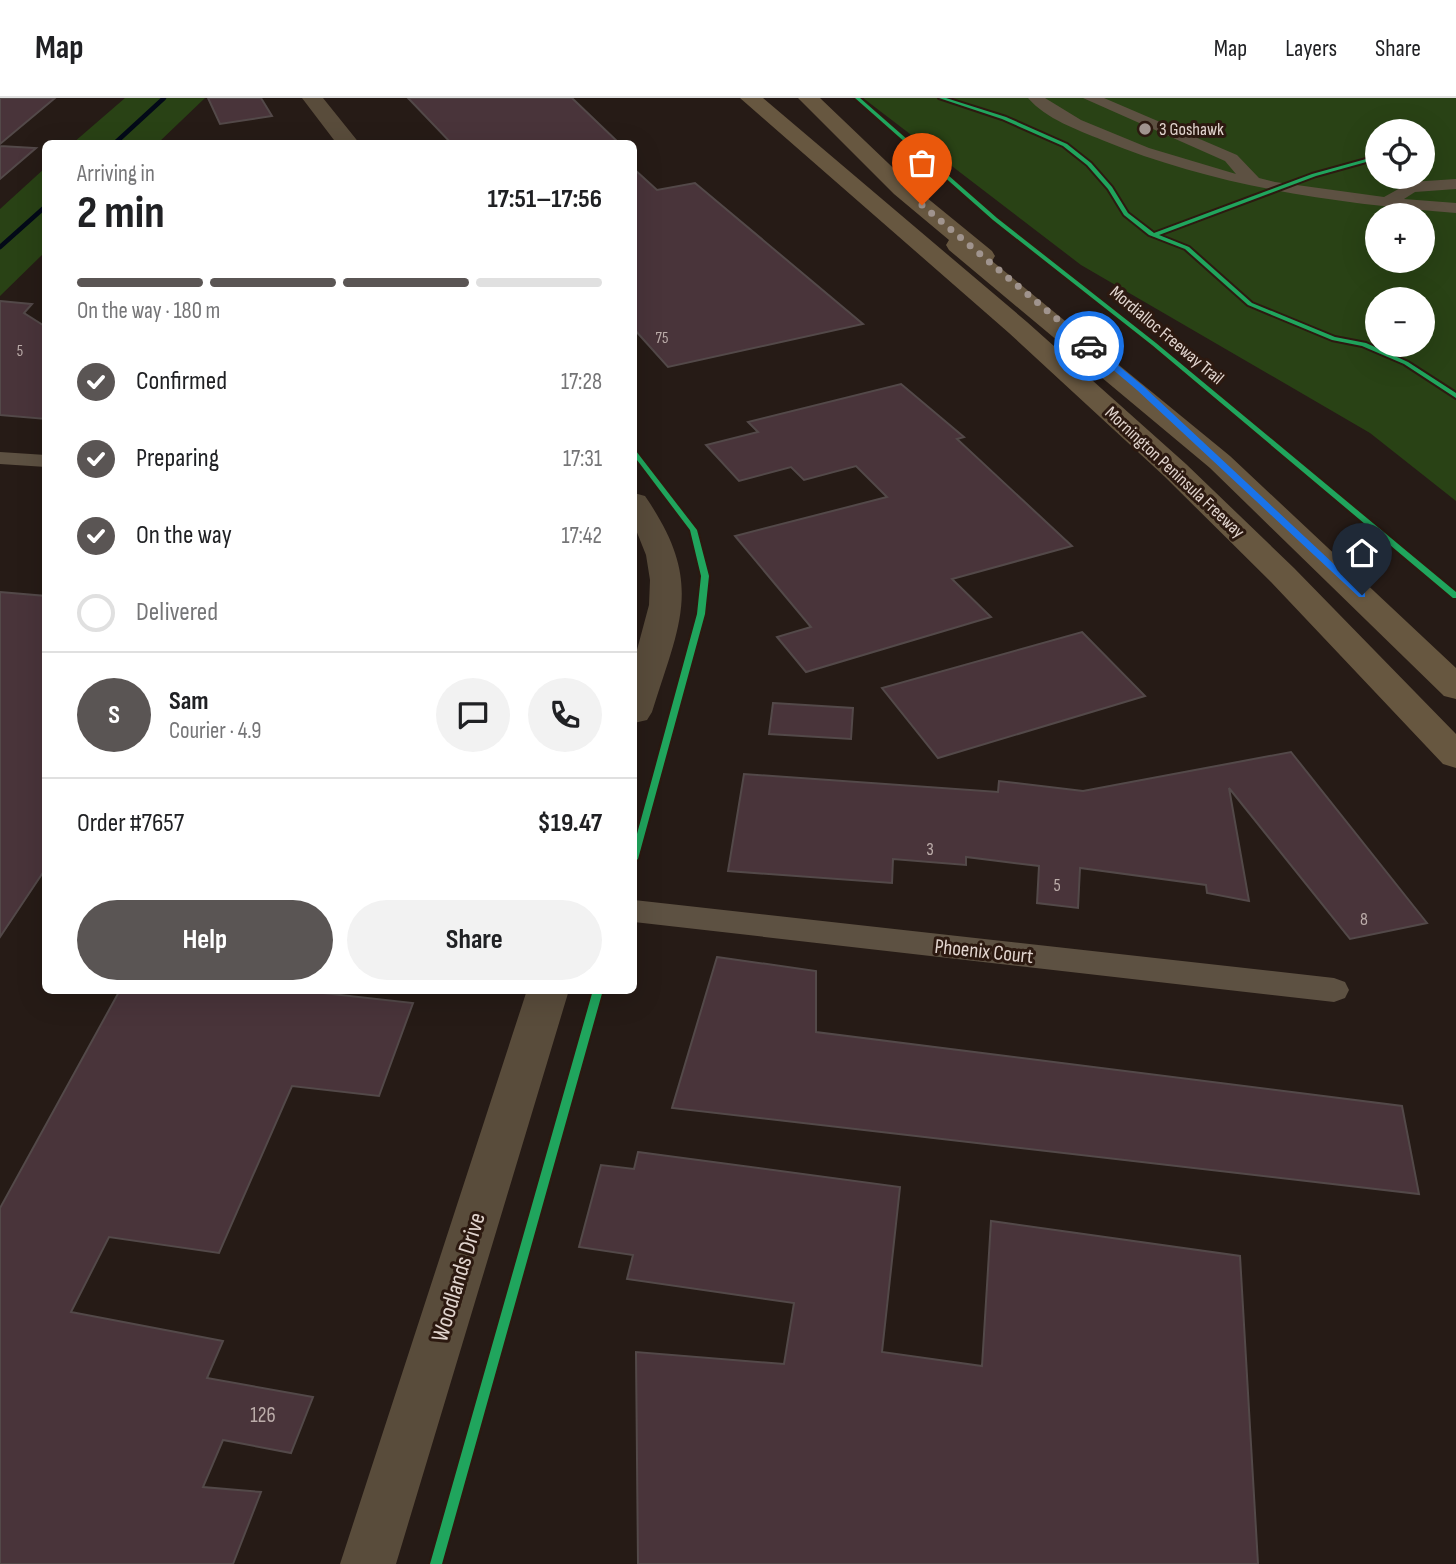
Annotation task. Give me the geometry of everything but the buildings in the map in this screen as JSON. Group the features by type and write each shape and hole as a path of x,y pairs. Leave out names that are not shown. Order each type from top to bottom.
{"highway":[{"path":"725,98 870,202"},
{"name":"Mornington Peninsula Freeway","path":"750,98 1176,470 1306,597 1456,756"},
{"name":"Mornington Peninsula Freeway","path":"777,98 1064,330 1220,462 1362,595 1456,688"},
{"path":"808,98 902,189 1140,388 1220,462"}],"street":[{"path":"313,98 346,140"},
{"path":"1036,98 1091,130 1149,156 1254,183 1386,203 1411,187 1456,184"},
{"path":"1091,98 1231,158 1254,183"},
{"path":"1435,206 1456,208"},
{"path":"0,458 42,461"},
{"path":"637,507 660,546 668,580 664,614 637,702"},
{"name":"Phoenix Court","path":"637,911 1334,990"},
{"name":"Woodlands Drive","path":"368,1564 547,994"}],"green space":[{"path":"125,98 205,98 161,140 76,140"},
{"path":"863,98 1456,98 1456,501 1370,433 1081,265"},
{"path":"42,171 42,255 0,296 0,209"}],"waterway":[{"path":"118,140 164,98"},
{"path":"0,247 42,210"}],"cycle path":[{"name":"Mordialloc Freeway Trail","path":"857,98 995,219 1154,344 1456,596"},
{"path":"941,98 1004,118 1065,145 1089,164 1110,188 1126,214 1151,234 1187,248 1250,304 1334,339 1364,344 1406,363 1456,396"},
{"path":"1155,235 1314,175 1365,160"},
{"path":"637,456 693,530 705,576 701,614 637,848"},
{"path":"436,1564 597,994"}],"way so far":[{"path":"922,205 1089,346"}],"place":[{"name":"3 Goshawk","path":"1145,129"}],"route":[{"path":"1089,346 1140,388 1362,595"}]}
